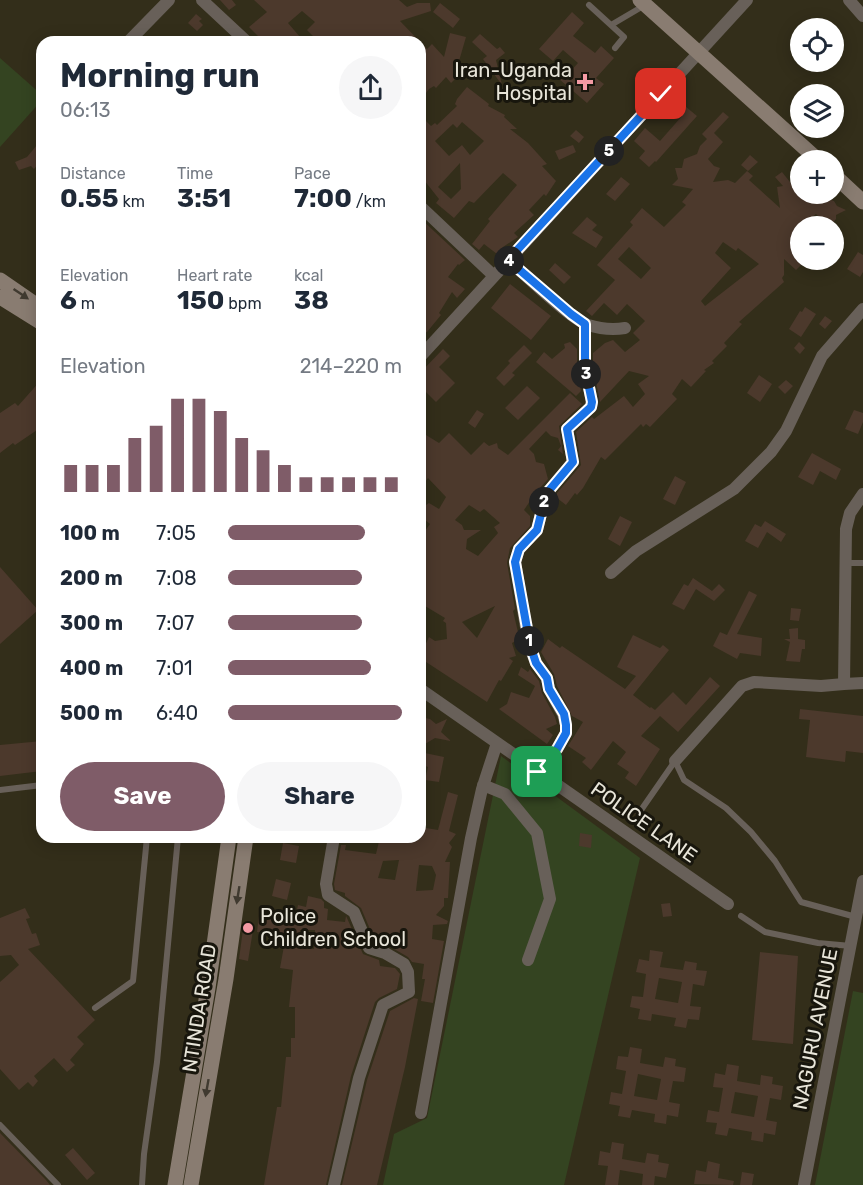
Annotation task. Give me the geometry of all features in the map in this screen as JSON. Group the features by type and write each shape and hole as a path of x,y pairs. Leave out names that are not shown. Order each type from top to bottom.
{"main road":[{"path":"643,2 807,150"},
{"path":"844,185 863,202"},
{"path":"0,280 36,305"},
{"path":"0,297 36,319"},
{"name":"NTINDA ROAD","path":"175,1185 229,843"},
{"name":"NTINDA ROAD","path":"191,1185 226,979 245,843"}],"street":[{"path":"134,36 169,0"},
{"path":"202,0 241,36"},
{"path":"426,350 747,0"},
{"path":"849,0 863,16"},
{"path":"426,212 494,276"},
{"path":"508,260 585,324 608,330 625,328"},
{"path":"611,573 636,551 734,489 771,452 786,431 822,356 863,309"},
{"path":"537,772 557,749 566,733 566,725 564,714 549,689 547,678 536,663 530,645 515,562 519,549 537,530 546,494 573,462 567,429 591,407 585,368 585,324"},
{"path":"844,684 846,529 850,513 863,494"},
{"path":"675,761 742,686 754,682 821,686 863,683"},
{"name":"POLICE LANE","path":"426,693 728,904"},
{"path":"421,1113 466,861 483,784 497,743"},
{"path":"483,784 505,794 537,833 550,899 528,960"},
{"path":"333,843 326,884 328,895 354,912 369,948 385,953 404,964 411,986 410,992 383,1005 359,1078 334,1185"},
{"name":"NAGURU AVENUE","path":"804,1185 863,881"}],"lane":[{"path":"611,25 643,2"},
{"path":"589,5 624,37 615,48"},
{"path":"846,563 863,563"},
{"path":"639,813 675,761 684,780 726,808 751,832 775,861 801,902 856,918"},
{"path":"0,789 36,786"},
{"path":"95,1008 133,981 146,843"},
{"path":"142,1185 177,843"},
{"path":"741,916 765,932 818,944 851,946"},
{"path":"0,1125 58,1185"}],"green space":[{"path":"0,58 36,90 36,107 0,147"},
{"path":"501,756 640,858 564,1185 383,1185 394,1134 427,1118"},
{"path":"853,991 863,993 863,1185 815,1185"}],"building":[{"path":"220,0 232,0 236,5 229,10"},
{"path":"254,0 399,0 407,7 417,3 430,3 431,11 400,21 414,36 313,36 307,30 315,22 302,11 288,23 299,36 258,36 249,27 267,12"},
{"path":"440,3 460,19 453,28 433,12"},
{"path":"572,12 584,23 573,36 595,53 601,46 614,58 596,78 604,84 587,103 559,79 565,72 568,74 578,63 563,50 553,61 539,49"},
{"path":"196,14 202,19 199,21 203,25 197,31 188,23"},
{"path":"450,33 466,37 457,68 461,73 451,83 446,77 436,88 434,86 426,93 426,48 432,44 444,57"},
{"path":"480,34 505,53 496,60 502,85 483,59 487,56 472,42"},
{"path":"467,87 489,104 488,106 505,115 504,117 517,129 510,129 528,143 547,164 542,166 556,181 546,196 544,194 529,210 534,215 514,233 518,237 497,254 484,244 479,250 472,244 490,221 488,219 517,185 503,173 474,203 469,201 454,218 436,203 439,199 426,183 426,121 431,126 435,123 437,125 457,106 455,104","holes":["462,122 484,141 470,155 462,145 449,156 435,141 453,124 457,128","460,163 461,189 451,199 438,187"]},
{"path":"685,106 697,116 649,167 639,158 645,151 634,141 645,128 660,141 682,116 679,113"},
{"path":"723,112 729,117 714,133 723,142 708,159 714,166 720,168 713,182 728,180 735,183 747,171 753,176 749,180 780,208 777,187 783,186 775,177 782,172 790,182 790,204 836,204 846,210 836,216 816,214 814,216 790,216 790,264 784,259 782,278 784,282 739,322 742,324 724,343 727,346 691,387 682,379 672,394 677,399 650,427 646,424 643,427 641,424 605,460 601,457 583,488 577,495 575,493 566,505 557,498 557,493 581,465 576,432 592,417 594,419 624,396 633,407 645,394 638,384 649,376 629,371 600,402 593,367 593,353 605,343 613,340 625,352 640,340 633,333 645,321 627,304 617,315 604,303 592,316 586,311 615,280 597,265 633,225 630,222 642,208 664,227 686,205 682,202 693,189 672,185 678,179 675,168 682,168 684,159 697,154 700,146 707,139 702,134","holes":["723,242 736,251 738,248 759,264 705,306 701,301 731,268 715,253","629,247 651,268 641,279 618,259"]},
{"path":"576,130 584,137 579,143 570,136"},
{"path":"573,145 576,152 559,160 555,151"},
{"path":"36,146 36,167 34,169 31,166 19,170 15,162 27,157"},
{"path":"750,155 758,162 748,171 741,165"},
{"path":"621,177 630,184 615,201 606,194"},
{"path":"587,217 597,225 592,230 603,237 596,248 572,233"},
{"path":"426,224 465,260 458,264 448,277 465,289 457,298 452,292 439,313 441,315 427,332"},
{"path":"858,252 863,255 863,272 860,277 847,269"},
{"path":"555,263 571,277 564,284 549,270"},
{"path":"510,284 551,316 531,340 491,308"},
{"path":"805,307 816,314 801,337 789,329"},
{"path":"825,316 832,321 825,329 819,324"},
{"path":"570,342 577,349 577,369 581,391 576,396 536,362 544,352 552,359 565,348 564,344"},
{"path":"799,342 805,348 800,354 794,348"},
{"path":"524,345 532,353 512,373 515,375 504,386 496,378 510,363 508,361"},
{"path":"443,349 450,356 439,367 455,383 436,402 426,392 426,367"},
{"path":"759,375 772,384 760,402 747,393"},
{"path":"786,380 793,386 785,394 778,387"},
{"path":"36,386 36,431 0,453 0,413 15,403 18,406"},
{"path":"527,386 540,398 518,420 505,408"},
{"path":"570,393 582,404 559,426 563,454 558,450 561,446 558,438 546,431 529,449 534,454 536,462 544,464 548,479 539,489 537,498 530,501 524,510 530,516 530,526 510,548 507,563 518,632 516,634 519,639 512,643 516,656 509,658 513,661 487,702 426,662 426,644 429,637 435,641 447,639 446,623 443,621 445,618 426,607 426,530 430,524 426,521 426,505 429,503 439,509 446,497 428,478 426,481 426,435 439,443 449,433 471,455 484,442 489,446 497,443 498,448 508,455","holes":["469,505 480,512 484,509 500,523 494,527 498,533 478,556 466,549 467,539 481,530 464,530 462,525 455,520","495,606 477,638 462,622"]},
{"path":"477,410 484,414 475,428 468,423"},
{"path":"854,410 863,413 863,422 858,434 845,429"},
{"path":"812,453 841,469 836,480 820,471 813,485 798,477"},
{"path":"675,476 686,482 675,505 663,499"},
{"path":"620,516 632,522 620,546 608,539"},
{"path":"765,521 786,534 781,542 767,532 758,548 745,541 755,524 761,527"},
{"path":"0,567 36,608 36,612 0,644"},
{"path":"693,578 712,591 719,584 725,590 714,601 696,589 684,610 672,604 684,584 688,586"},
{"path":"749,591 757,595 737,634 762,638 761,656 740,653 737,659 713,646 720,632 727,635"},
{"path":"791,608 801,609 799,621 790,620"},
{"path":"798,628 798,639 805,640 805,649 802,649 800,662 786,661 790,642 784,639 790,639 789,629"},
{"path":"633,635 660,648 663,645 669,650 633,695 650,708 655,710 673,692 686,705 710,677 720,686 678,732 660,716 641,736 660,749 636,786 625,778 629,772 617,764 626,752 613,741 591,770 582,762 586,758 568,746 583,722 572,716 557,686 554,674 541,652 548,639 625,689 636,676 617,667"},
{"path":"521,667 528,672 530,669 539,681 542,693 555,717 557,724 546,729 553,735 547,744 499,709 507,704 511,692 529,698 535,686 518,675"},
{"path":"800,709 863,716 863,753 846,751 845,762 806,757 810,720 799,719"},
{"path":"426,718 436,724 447,719 441,732 451,741 435,738 426,743"},
{"path":"36,742 36,772 0,776 0,745"},
{"path":"426,753 444,757 439,782 426,780 428,767 426,766"},
{"path":"448,792 458,795 449,831 456,834 449,843 452,847 445,862 450,862 448,898 444,898 444,906 436,915 448,921 447,924 433,925 432,939 444,941 433,1003 421,1001 425,979 422,979 424,964 412,962 408,957 389,946 375,941 361,908 345,896 345,893 335,890 334,884 341,845 346,845 345,850 376,854 379,843 426,843 426,828 438,830","holes":["399,860 395,880 378,878 383,861","419,865 432,866 436,875 433,890 416,891"]},
{"path":"580,833 592,835 591,848 579,846"},
{"path":"283,843 299,846 296,863 280,860"},
{"path":"276,879 291,883 287,900 272,896"},
{"path":"308,896 324,902 324,908 328,909 327,920 345,922 346,916 363,954 379,960 380,966 395,968 400,974 397,989 375,1002 351,1076 326,1185 264,1185 277,1107 281,1107 286,1057 291,1057 291,1038 295,1038 295,1007 289,1007 293,970 280,968 286,935 257,932 259,916 295,919 298,905 306,907","holes":["300,930 315,930 314,949 298,948"]},
{"path":"670,903 672,916 663,917 661,904"},
{"path":"25,908 30,918 26,919 32,934 36,933 40,945 28,949 95,1020 77,1037 84,1044 70,1060 75,1065 67,1072 54,1058 34,1076 38,1081 33,1087 28,1082 19,1090 0,1069 0,982 19,965 11,955 0,956 0,918"},
{"path":"244,922 254,924 248,961 239,959"},
{"path":"650,950 663,952 660,967 683,970 685,961 697,963 696,970 707,971 704,986 693,984 690,1006 701,1007 699,1020 688,1019 686,1028 674,1026 676,1018 652,1014 651,1021 638,1019 640,1009 630,1007 632,996 643,997 646,974 636,972 639,959 649,961","holes":["659,978 682,982 678,1003 655,999"]},
{"path":"760,952 798,956 793,1044 752,1040"},
{"path":"414,998 418,999 405,1067 377,1185 342,1185 367,1080 390,1011"},
{"path":"630,1047 642,1049 640,1063 663,1067 665,1057 676,1059 675,1066 686,1068 684,1082 673,1081 669,1102 680,1104 678,1117 667,1115 666,1124 654,1122 655,1114 632,1110 630,1118 618,1116 620,1106 609,1104 611,1092 622,1094 626,1071 616,1069 618,1056 628,1057","holes":["638,1074 661,1079 657,1100 634,1096"]},
{"path":"727,1064 739,1066 737,1081 760,1085 761,1075 773,1077 772,1084 783,1086 781,1100 770,1098 766,1120 777,1122 775,1135 764,1133 763,1142 751,1140 752,1132 729,1128 727,1136 715,1134 717,1123 706,1122 708,1110 719,1112 723,1088 713,1087 715,1073 725,1075","holes":["735,1092 758,1096 754,1117 731,1113"]},
{"path":"0,1133 46,1180 50,1185 0,1185"},
{"path":"612,1142 624,1144 622,1159 645,1163 647,1153 659,1155 658,1162 669,1164 666,1178 655,1176 654,1185 642,1185 643,1174 620,1170 618,1185 605,1185 608,1166 598,1165 600,1151 610,1153"},
{"path":"73,1148 95,1173 87,1180 65,1155"},
{"path":"708,1161 720,1164 718,1178 734,1181 733,1185 694,1184 696,1170 706,1172"},
{"path":"742,1172 754,1174 752,1185 740,1185"}],"place":[{"name":"Iran-Uganda Hospital","path":"585,82"},
{"name":"Police Children School","path":"248,928"}],"route":[{"path":"537,772 557,749 566,733 566,725 564,714 549,689 547,678 536,663 530,645 515,562 519,549 537,530 546,494 572,465 573,458 567,429 591,407 592,402 585,368 585,324 508,260 661,94"}]}
